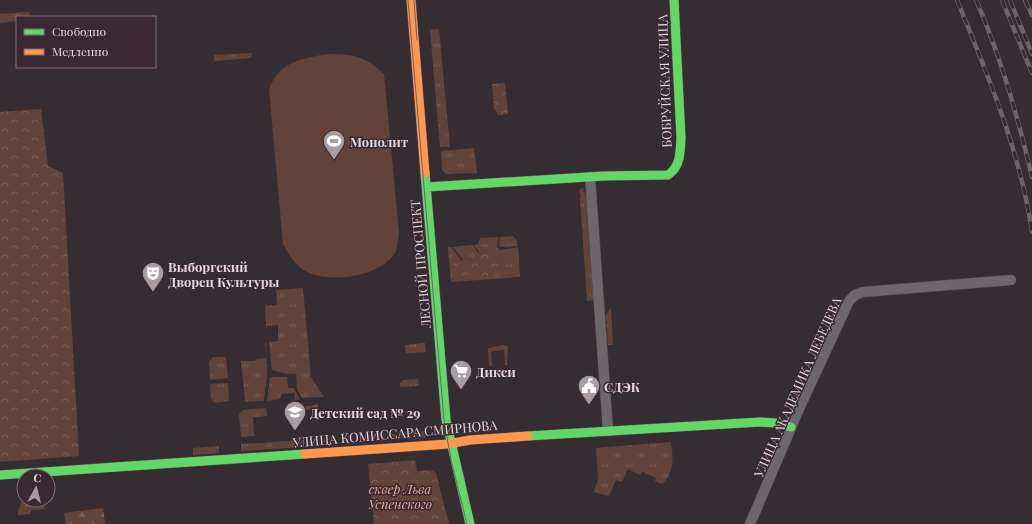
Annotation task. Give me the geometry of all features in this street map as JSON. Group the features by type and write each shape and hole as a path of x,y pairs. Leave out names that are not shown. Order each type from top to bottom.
{"street":[{"name":"ЛЕСНОЙ ПРОСПЕКТ","path":"411,0 446,420 450,444 470,524"},
{"name":"БОБРУЙСКАЯ УЛИЦА","path":"427,187 590,177 668,175 677,167 680,157 674,0"},
{"path":"590,177 608,431"},
{"name":"УЛИЦА АКАДЕМИКА ЛЕБЕДЕВА","path":"750,524 849,301 855,295 863,292 1011,280"},
{"name":"УЛИЦА КОМИССАРА СМИРНОВА","path":"0,475 450,444 477,440 608,431 760,422 776,423 792,427"}],"green space":[{"path":"29,12 30,16 16,16 16,21 0,23 0,14"},
{"path":"439,29 450,147 440,147 430,30"},
{"path":"252,53 251,58 214,61 214,55"},
{"name":"Монолит","path":"327,54 358,57 371,63 384,74 399,232 396,251 387,262 365,273 337,278 312,274 302,269 291,258 283,244 269,89 279,72 285,67 300,60"},
{"path":"505,83 508,114 498,115 494,109 492,84"},
{"path":"41,109 48,166 63,173 79,456 0,462 0,112"},
{"path":"474,148 477,173 446,174 442,170 441,151"},
{"path":"583,187 586,197 594,300 587,301 581,197 579,190"},
{"path":"513,236 516,239 518,246 499,247 500,237"},
{"path":"499,237 497,247 487,248 485,252 480,253 474,245 478,244 480,238"},
{"path":"473,245 478,253 475,253 475,259 463,260 453,247"},
{"path":"448,247 451,247 461,260 454,261 470,275 470,278 476,274 482,274 482,278 488,273 491,267 502,262 500,250 518,247 520,277 451,282"},
{"path":"497,247 500,250 502,262 497,268 491,267 491,273 488,273 489,278 482,278 482,274 476,274 476,277 470,278 470,275 454,276 453,261 475,259 475,253 485,252 487,248"},
{"path":"303,288 311,377 324,397 302,398 297,389 296,374 286,374 272,370 269,342 278,341 278,325 266,326 265,306 277,305 276,290"},
{"path":"611,307 613,345 608,345 606,315"},
{"path":"266,342 267,377 264,401 245,402 241,361 255,361 256,359 266,358"},
{"path":"425,343 426,352 406,353 405,345"},
{"path":"504,345 508,347 507,365 505,365 504,350 491,351 492,366 489,366 488,348"},
{"path":"213,357 226,358 228,378 210,380 209,362"},
{"path":"270,377 287,377 288,388 294,388 300,400 295,400 294,393 281,394 280,399 267,401"},
{"path":"418,379 419,386 400,387 400,383 403,380"},
{"path":"228,383 229,401 214,403 211,399 210,384"},
{"path":"318,404 318,409 295,411 295,406 310,406"},
{"path":"266,408 267,416 253,417 254,436 241,437 239,414 243,410"},
{"path":"424,431 425,438 391,440 391,434"},
{"path":"384,434 385,441 362,442 361,436"},
{"path":"334,438 335,445 241,451 241,444"},
{"path":"671,442 671,470 662,484 655,481 656,478 642,472 640,475 628,469 622,482 616,480 609,496 594,492 598,479 596,448"},
{"path":"219,446 219,453 193,455 193,448"},
{"name":"сквер Льва Успенского","path":"415,460 417,471 431,470 436,473 449,524 374,524 368,464"},
{"path":"19,508 45,509 31,510 31,514 18,515"},
{"path":"103,508 105,524 66,524 64,513"}],"tram line":[{"path":"408,0 444,420 451,460 467,524"},
{"path":"414,0 417,40"}],"railway":[{"path":"957,0 1002,114 1020,172 1032,232"},
{"path":"976,0 1008,87 1032,177"},
{"path":"1002,0 1032,73"},
{"path":"1010,0 1032,54"},
{"path":"1025,0 1032,15"}],"traffic: fast":[{"path":"427,187 604,176 668,175 678,163 681,138 674,0"},
{"path":"425,173 446,420 470,524"},
{"path":"528,436 760,422 776,423 791,427"},
{"path":"0,475 305,454"}],"traffic: slow":[{"path":"411,0 425,173"},
{"path":"305,454 448,444 470,440 528,436"}],"place":[{"name":"Монолит","path":"334,160"},
{"name":"Выборгский Дворец Культуры","path":"153,292"},
{"name":"Дикси","path":"461,390"},
{"name":"СДЭК","path":"589,406"},
{"name":"Детский сад № 29","path":"295,432"}]}
